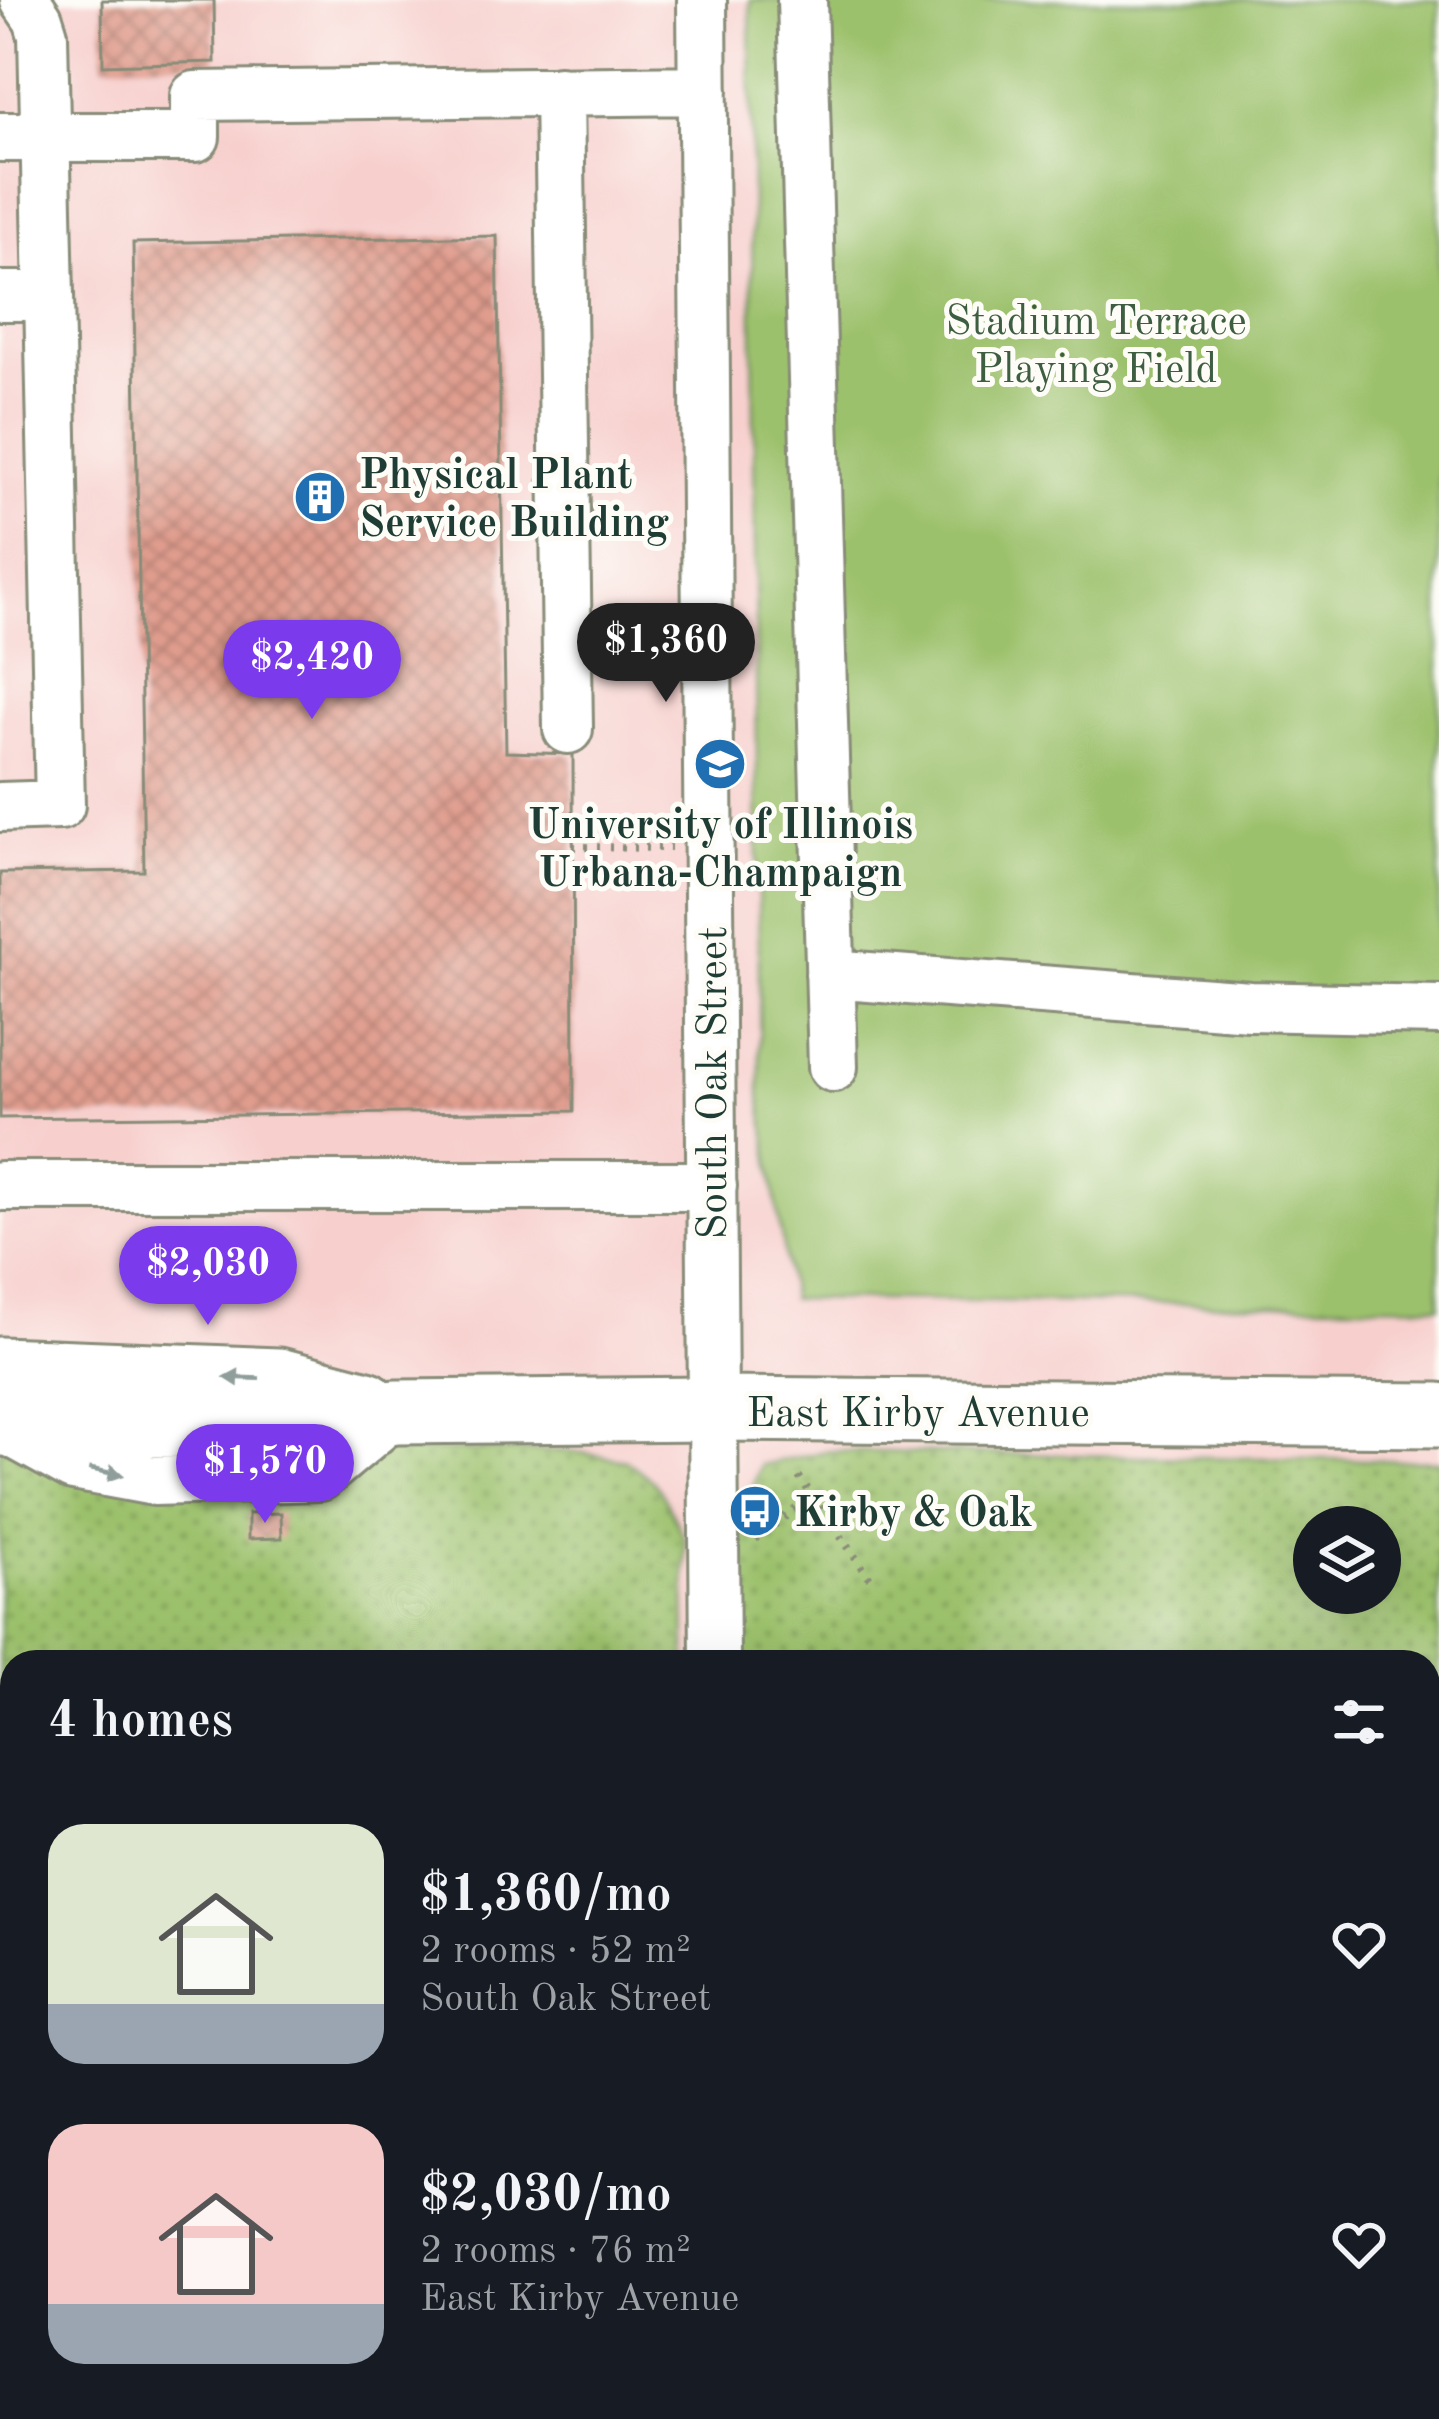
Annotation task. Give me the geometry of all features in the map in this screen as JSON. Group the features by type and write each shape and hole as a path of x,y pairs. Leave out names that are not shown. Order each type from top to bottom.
{"main road":[{"name":"East Kirby Avenue","path":"0,1369 278,1380 396,1412"},
{"name":"East Kirby Avenue","path":"0,1425 296,1426 396,1412 713,1409 1439,1415"}],"street":[{"path":"0,807 60,805 49,296 22,137 43,35 25,0"},
{"name":"South Oak Street","path":"702,0 715,1650"},
{"path":"802,0 833,1067"},
{"path":"22,137 195,137 195,96 703,89"},
{"path":"560,92 568,729"},
{"path":"0,296 49,296"},
{"path":"830,974 1250,1006 1439,1010"},
{"path":"0,1186 712,1186"}],"path":[{"path":"573,847 709,848"},
{"path":"800,1477 869,1578"},
{"path":"754,1540 813,1496"}],"shaded area":[{"name":"University of Illinois Urbana-Champaign","path":"0,0 1439,0 1439,1650 0,1650"}],"green space":[{"name":"Stadium Terrace Playing Field","path":"750,0 1439,0 1439,1306 791,1299 760,1095"},
{"path":"0,1448 570,1451 626,1460 653,1481 685,1539 686,1650 0,1650"},
{"path":"826,1451 1439,1461 1439,1650 742,1650 741,1516 761,1465"}],"building":[{"path":"102,0 214,0 215,62 103,65"},
{"name":"Physical Plant Service Building","path":"497,236 506,752 573,754 574,1111 0,1118 0,873 144,871 133,243"},
{"path":"281,1513 282,1538 248,1539 248,1514"}],"place":[{"name":"Physical Plant Service Building","path":"320,497"},
{"name":"University of Illinois Urbana-Champaign","path":"720,764"},
{"name":"Kirby & Oak","path":"755,1511"}]}
